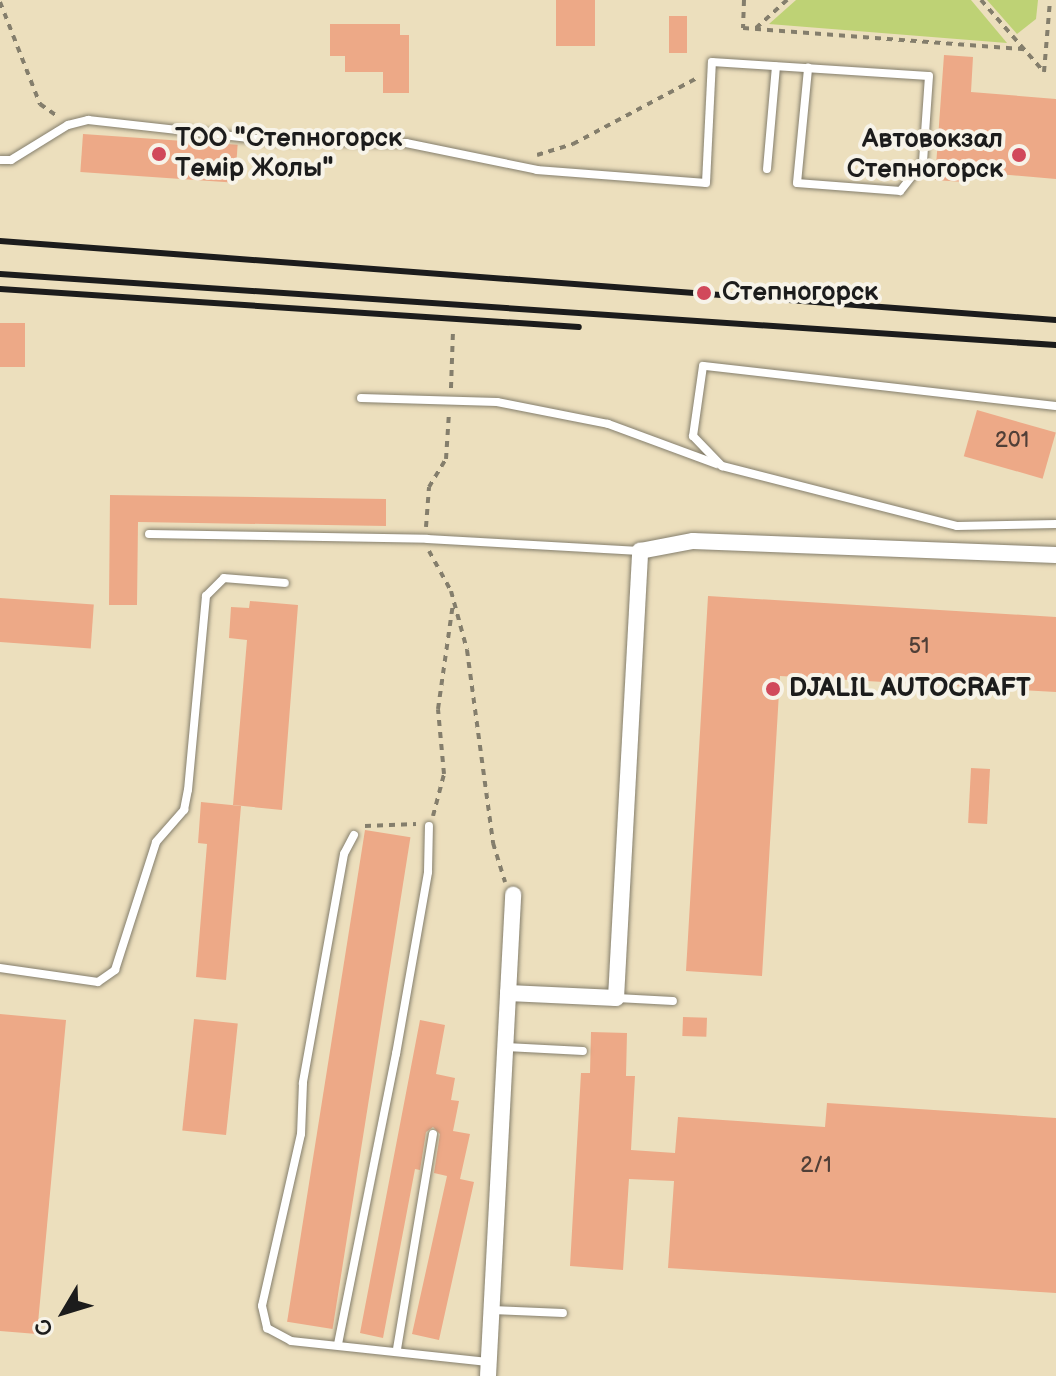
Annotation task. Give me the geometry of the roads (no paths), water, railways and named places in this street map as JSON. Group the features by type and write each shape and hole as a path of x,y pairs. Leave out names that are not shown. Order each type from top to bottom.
{"street":[{"path":"508,993 616,998 640,551 693,541 1056,555"},
{"path":"488,1369 513,895"}],"lane":[{"path":"0,160 11,160 68,125 88,120 267,140 406,143 537,170 706,183 712,62 808,68 929,76 923,162 900,191 797,183 808,68"},
{"path":"767,169 776,66"},
{"path":"722,466 693,436 703,366 1056,406"},
{"path":"361,398 497,402 608,424 722,466 957,526 1056,524"},
{"path":"149,534 427,539 640,551"},
{"path":"0,968 98,982 115,970 156,842 184,810 206,596 224,578 285,583"},
{"path":"338,1344 428,872 429,826"},
{"path":"354,835 344,854 303,1083 301,1134 262,1306 267,1328 291,1341 397,1349 488,1369"},
{"path":"616,998 673,1001"},
{"path":"505,1047 583,1051"},
{"path":"397,1349 433,1134"},
{"path":"491,1310 563,1313"}],"railway":[{"path":"0,241 1056,320"},
{"path":"0,274 1056,345"},
{"path":"0,289 579,327"}],"place":[{"name":"ТОО \"Степногорск Темiр Жолы\"","path":"159,154"},
{"name":"Автовокзал Степногорск","path":"1019,155"},
{"name":"Степногорск","path":"704,293"},
{"name":"DJALIL AUTOCRAFT","path":"773,689"}]}
